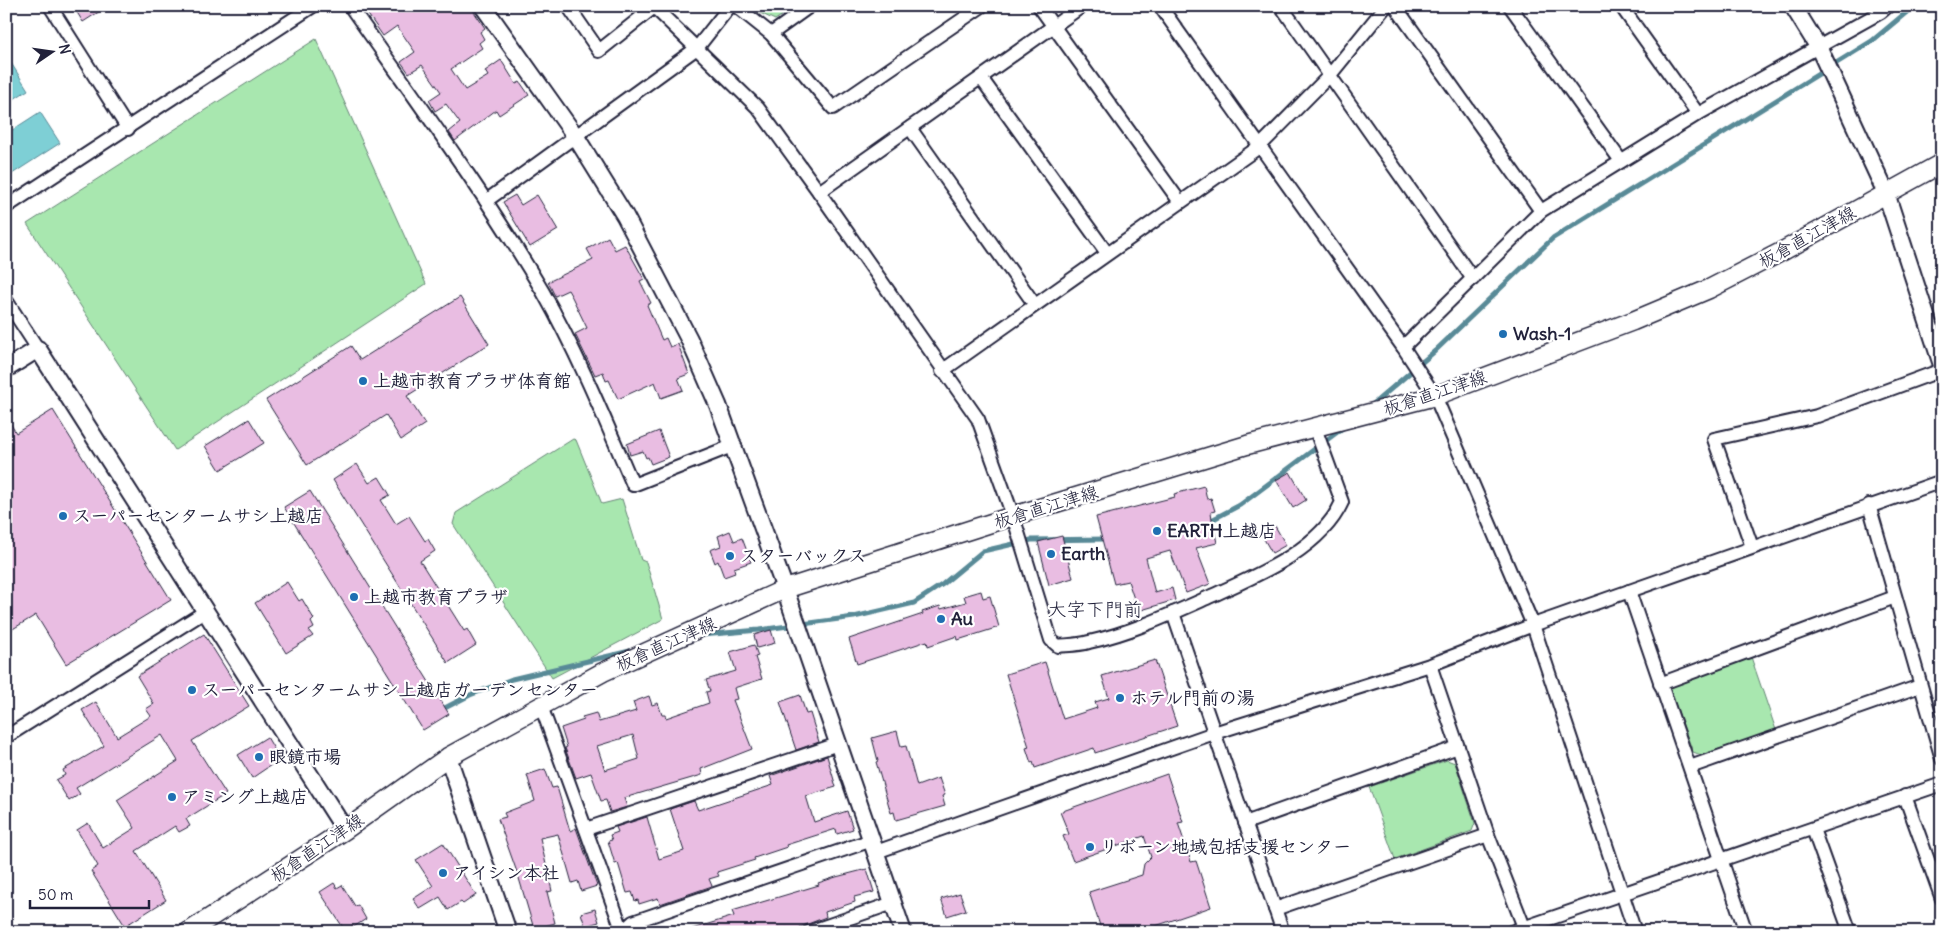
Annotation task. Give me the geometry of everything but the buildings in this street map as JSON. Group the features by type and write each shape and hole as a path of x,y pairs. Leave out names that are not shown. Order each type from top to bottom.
{"main road":[{"name":"板倉直江津線","path":"188,932 345,830 448,757 603,672 785,590 1013,516 1247,445 1435,396 1633,321 1709,289 1781,252 1942,163"}],"street":[{"path":"50,6 128,129"},
{"path":"6,207 128,129 313,6"},
{"path":"350,6 486,200 544,295 572,348 633,484 732,446"},
{"path":"483,6 576,137 625,216 693,347 718,405 785,590 903,932"},
{"path":"568,6 599,50 654,7 758,108 978,420 1013,516 1051,640 1058,646 1087,643 1124,632 1173,613 1266,571 1309,542 1336,516 1342,502 1315,428"},
{"path":"486,200 698,48 730,6"},
{"path":"736,6 771,34 833,108 975,8"},
{"path":"771,34 810,6"},
{"path":"1040,6 1053,27 1180,202"},
{"path":"819,192 1082,6"},
{"path":"1160,6 1403,347 1435,396 1533,625 1635,932"},
{"path":"1281,6 1473,279"},
{"path":"942,370 1259,147 1330,75 1386,6"},
{"path":"1395,6 1541,211"},
{"path":"1510,6 1621,161"},
{"path":"1621,6 1698,114"},
{"path":"1793,6 1819,48 1886,193 1942,365"},
{"path":"1403,347 1541,211 1698,114 1819,48 1882,12 1888,6"},
{"path":"981,78 1107,253"},
{"path":"910,128 1035,306"},
{"path":"6,300 345,830"},
{"path":"6,369 38,349"},
{"path":"1752,547 1714,439 1817,416 1942,370"},
{"path":"541,706 623,932 633,922 874,846 1214,733 1430,664 1533,625 1869,505 1942,481"},
{"path":"1869,505 1942,759"},
{"path":"1628,592 1746,932"},
{"path":"1660,684 1895,597"},
{"path":"6,737 206,611"},
{"path":"1173,613 1283,932"},
{"path":"1430,664 1488,834 1524,927"},
{"path":"1690,767 1920,686"},
{"path":"586,830 838,744"},
{"path":"1245,823 1458,747"},
{"path":"448,757 508,932"},
{"path":"1511,932 1942,784"},
{"path":"1905,796 1942,899"},
{"path":"1813,829 1850,932"},
{"path":"1275,909 1488,834"},
{"path":"809,932 893,903"}],"green space":[{"path":"745,6 796,6 775,20"},
{"path":"316,39 426,284 175,450 27,224"},
{"path":"573,439 576,440 602,504 622,499 641,560 646,562 663,619 552,678 453,524 456,513"},
{"path":"1751,657 1776,730 1701,755 1693,752 1670,690 1675,683"},
{"path":"1447,760 1455,763 1475,823 1472,831 1395,859 1369,787"}],"water":[{"path":"6,55 28,90 6,104"},
{"path":"40,112 60,143 12,174 6,166 6,134"}],"waterway":[{"path":"1371,406 1435,351 1553,238 1872,41 1914,6"},
{"path":"1206,523 1240,505 1344,427"},
{"path":"702,635 759,630 854,617 914,603 943,584 983,551 1031,540 1107,539"},
{"path":"439,711 470,695 512,679 630,651"}],"place":[{"name":"Wash-1","path":"1503,334"},
{"name":"上越市教育プラザ体育館","path":"363,381"},
{"name":"スーパーセンタームサシ上越店","path":"63,516"},
{"name":"EARTH上越店","path":"1157,531"},
{"name":"Earth","path":"1051,554"},
{"name":"スターバックス","path":"730,556"},
{"name":"上越市教育プラザ","path":"354,597"},
{"name":"Au","path":"941,619"},
{"name":"スーパーセンタームサシ上越店ガーデンセンター","path":"192,690"},
{"name":"ホテル門前の湯","path":"1120,698"},
{"name":"眼鏡市場","path":"259,757"},
{"name":"アミング上越店","path":"172,797"},
{"name":"リボーン地域包括支援センター","path":"1090,847"},
{"name":"アイシン本社","path":"443,873"}],"district":[{"name":"大字下門前","path":"1095,609"}]}
